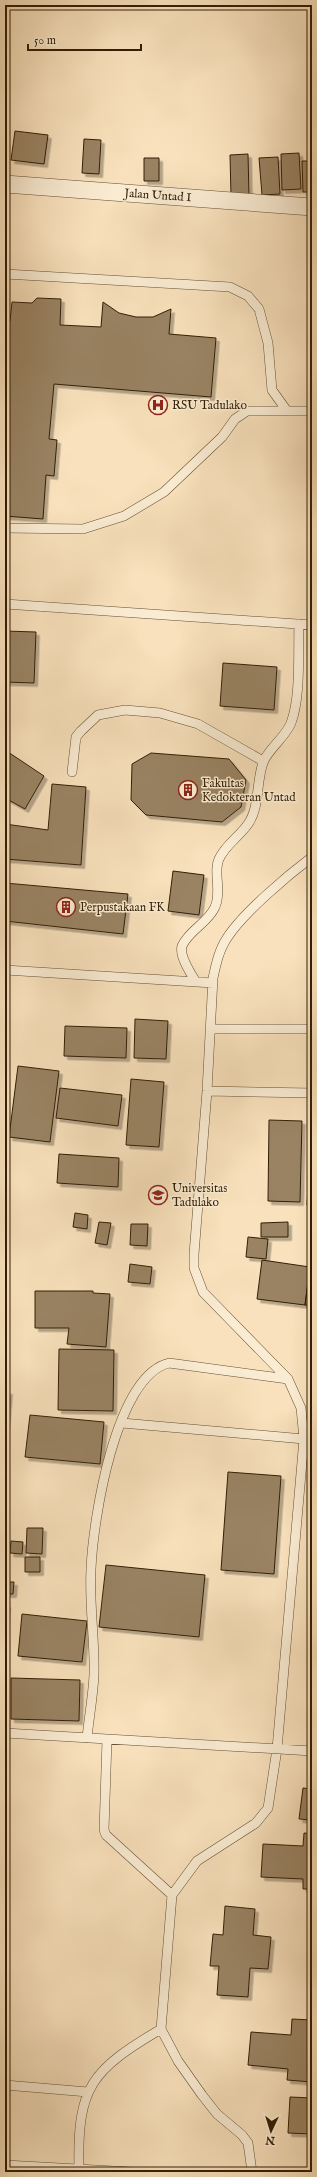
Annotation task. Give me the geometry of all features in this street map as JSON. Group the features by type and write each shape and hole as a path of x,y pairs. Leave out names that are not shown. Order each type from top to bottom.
{"street":[{"name":"Jalan Untad I","path":"5,184 312,207"}],"lane":[{"path":"5,274 230,287 248,296 259,309 268,343 272,390 287,412"},
{"path":"5,528 83,529 124,516 164,492 222,437 241,414 247,411 312,411"},
{"path":"5,604 312,625"},
{"path":"196,982 183,955 182,947 192,932 209,917 216,906 219,888 218,861 223,851 248,824 255,807 263,761 291,724 297,689 299,624"},
{"path":"72,772 76,737 81,731 98,715 125,710 160,713 198,724 263,761"},
{"path":"252,2172 248,2143 242,2135 217,2114 198,2090 178,2061 161,2029 172,1895 197,1861 256,1823 268,1808 277,1749 304,1439 301,1408 288,1378 218,1309 203,1292 197,1281 194,1268 194,1254 207,1091 213,983 216,962 227,937 267,896 312,857"},
{"path":"5,970 213,983"},
{"path":"210,1029 312,1029"},
{"path":"207,1091 312,1093"},
{"path":"87,1738 94,1675 91,1569 97,1511 117,1432 136,1389 160,1365 169,1363 288,1378"},
{"path":"122,1423 304,1439"},
{"path":"5,1733 312,1751"},
{"path":"107,1740 104,1830 106,1835 172,1895"},
{"path":"79,2168 78,2136 88,2092 104,2069 124,2051 161,2029"},
{"path":"5,2085 88,2092"},
{"path":"5,2165 132,2172"}],"building":[{"path":"15,131 48,135 44,164 11,160"},
{"path":"84,139 101,140 99,174 82,173"},
{"path":"299,153 301,189 282,190 281,154"},
{"path":"248,154 249,196 231,196 230,155"},
{"path":"278,157 280,194 262,195 259,158"},
{"path":"144,158 159,158 159,181 144,181"},
{"path":"302,161 312,161 312,192 303,192"},
{"path":"37,298 61,299 60,325 101,327 103,302 119,313 136,317 153,317 171,309 169,334 216,338 211,397 54,384 49,439 57,440 54,476 46,475 43,519 5,516 5,321 10,321 12,302 32,303"},
{"path":"5,631 36,632 34,683 5,682"},
{"path":"223,663 277,667 274,710 220,706"},
{"path":"5,750 44,776 25,809 5,798"},
{"name":"Fakultas Kedokteran Untad","path":"151,753 229,759 246,780 241,807 222,822 146,815 131,800 132,764"},
{"path":"52,784 86,787 81,865 5,859 5,824 48,830"},
{"path":"173,871 204,875 199,915 168,911"},
{"name":"Perpustakaan FK","path":"5,883 128,894 123,934 5,921"},
{"path":"135,1019 168,1021 166,1059 134,1058"},
{"path":"65,1026 127,1028 126,1058 64,1056"},
{"path":"18,1066 59,1071 50,1142 9,1137"},
{"path":"131,1079 164,1082 159,1147 126,1145"},
{"path":"60,1088 122,1095 118,1126 56,1118"},
{"path":"269,1120 302,1121 300,1202 268,1201"},
{"path":"59,1154 119,1158 118,1187 57,1183"},
{"path":"309,1173 312,1173 312,1205 307,1205"},
{"path":"75,1213 88,1215 87,1229 73,1227"},
{"path":"99,1222 111,1223 107,1245 95,1243"},
{"path":"288,1222 288,1237 261,1237 261,1223"},
{"path":"131,1224 148,1224 147,1246 130,1245"},
{"path":"248,1237 268,1239 266,1259 246,1257"},
{"path":"262,1260 310,1267 305,1305 257,1299"},
{"path":"130,1264 152,1267 150,1284 128,1282"},
{"path":"310,1267 312,1267 312,1306 305,1305"},
{"path":"35,1291 93,1291 93,1293 110,1294 106,1347 67,1344 69,1328 35,1328"},
{"path":"59,1349 114,1350 113,1411 58,1410"},
{"path":"5,1391 9,1391 6,1426 5,1426"},
{"path":"30,1415 104,1422 100,1464 25,1457"},
{"path":"228,1472 281,1476 274,1574 221,1570"},
{"path":"27,1528 43,1528 42,1554 26,1553"},
{"path":"11,1541 23,1542 22,1554 10,1553"},
{"path":"25,1557 40,1557 40,1572 25,1572"},
{"path":"106,1565 205,1575 199,1637 99,1627"},
{"path":"5,1582 14,1582 13,1594 5,1594"},
{"path":"5,1604 7,1604 5,1631"},
{"path":"22,1614 87,1621 82,1662 18,1656"},
{"path":"11,1678 80,1680 79,1721 11,1719"},
{"path":"303,1788 312,1789 312,1820 299,1819"},
{"path":"304,1833 312,1834 312,1889 303,1889 303,1879 261,1877 263,1844 303,1846"},
{"path":"225,1906 255,1909 253,1935 271,1937 268,1969 250,1968 248,1997 217,1995 219,1966 210,1966 213,1934 223,1935"},
{"path":"292,2019 312,2020 312,2082 287,2080 288,2069 248,2065 251,2032 291,2035"},
{"path":"290,2097 312,2098 312,2134 288,2133"}],"place":[{"name":"RSU Tadulako","path":"158,405"},
{"name":"Fakultas Kedokteran Untad","path":"188,790"},
{"name":"Perpustakaan FK","path":"66,907"},
{"name":"Universitas Tadulako","path":"158,1195"}]}
